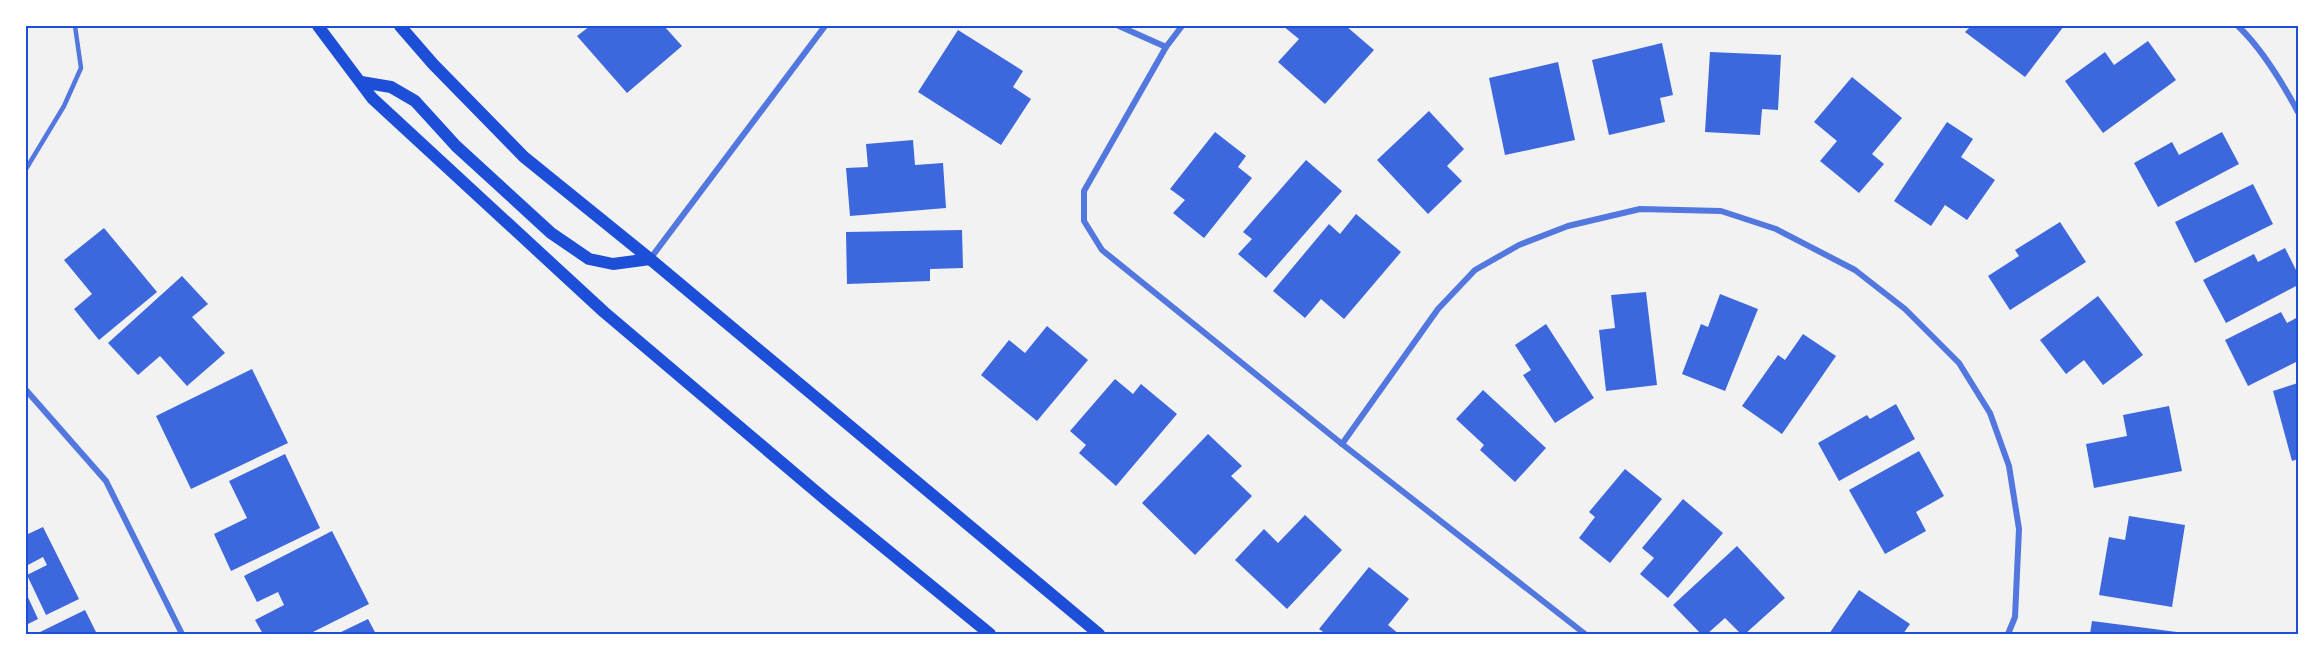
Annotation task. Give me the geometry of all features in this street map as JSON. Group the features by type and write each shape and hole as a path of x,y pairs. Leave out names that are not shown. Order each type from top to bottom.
{"main road":[{"path":"318,26 372,98 604,312 990,634"},
{"path":"400,26 524,158 650,259 1099,634"},
{"path":"361,82 391,87 415,101 456,146 551,233 588,259 613,264 650,259"}],"street":[{"path":"650,259 825,26"},
{"path":"1119,26 1166,47"},
{"path":"1182,26 1166,47 1084,191 1084,221 1102,250 1342,444 1585,634"},
{"path":"2238,26 2255,45 2287,91 2298,112"},
{"path":"1342,444 1438,309 1474,270 1519,245 1558,230 1640,209 1721,211 1776,229 1855,270 1905,309 1959,363 1990,413 2009,466 2019,529 2015,617 2008,634"},
{"path":"26,390 106,481 182,634"}],"lane":[{"path":"26,169 64,106 81,68 75,26"}],"building":[{"path":"590,26 664,26 682,46 627,93 577,36"},
{"path":"1283,26 1346,26 1374,50 1325,104 1278,62 1299,39"},
{"path":"1971,26 2064,26 2025,77 1965,32"},
{"path":"958,30 1023,71 1013,87 1031,99 1001,145 918,92"},
{"path":"2148,41 2176,80 2103,133 2065,81 2105,52 2114,65"},
{"path":"1662,43 1673,95 1660,98 1665,122 1609,135 1592,60"},
{"path":"1710,52 1781,55 1778,110 1762,109 1760,135 1705,132"},
{"path":"1558,62 1575,140 1505,155 1489,78"},
{"path":"1852,77 1902,118 1872,154 1884,164 1859,193 1820,161 1837,141 1814,122"},
{"path":"1429,111 1464,149 1447,166 1462,181 1428,214 1377,160"},
{"path":"1947,122 1973,139 1961,157 1995,180 1967,220 1945,205 1931,226 1894,201"},
{"path":"1215,132 1246,156 1238,167 1252,178 1204,238 1173,213 1185,200 1170,189"},
{"path":"2222,132 2239,164 2158,207 2134,163 2172,142 2179,155"},
{"path":"913,140 915,165 943,163 946,208 850,216 846,168 868,167 866,144"},
{"path":"1306,160 1342,191 1266,278 1238,254 1252,239 1243,232"},
{"path":"2253,184 2273,224 2195,263 2175,222"},
{"path":"1356,214 1401,252 1344,319 1321,299 1305,318 1273,291 1329,224 1340,234"},
{"path":"2060,222 2086,262 2010,310 1988,276 2019,256 2015,250"},
{"path":"104,228 157,292 99,340 74,309 92,294 64,260"},
{"path":"962,230 963,268 930,269 930,281 847,284 846,232"},
{"path":"2285,248 2298,274 2298,285 2226,323 2203,280 2254,254 2258,262"},
{"path":"182,276 208,304 192,317 225,353 187,386 160,356 138,375 108,343"},
{"path":"1646,292 1657,385 1606,391 1599,330 1615,328 1611,295"},
{"path":"1720,294 1758,309 1725,391 1682,374 1701,324 1708,327"},
{"path":"2098,296 2143,355 2103,385 2084,360 2066,374 2040,340"},
{"path":"2281,312 2287,323 2298,317 2298,361 2248,386 2225,340"},
{"path":"1546,324 1594,398 1555,423 1523,375 1531,370 1515,345"},
{"path":"1047,326 1088,360 1037,421 981,375 1009,340 1025,353"},
{"path":"1803,334 1836,356 1782,434 1742,406 1778,355 1785,360"},
{"path":"252,369 288,443 191,489 156,416"},
{"path":"1115,379 1133,394 1141,384 1177,414 1116,486 1079,453 1086,445 1070,431"},
{"path":"2298,383 2298,459 2292,461 2273,391"},
{"path":"1483,390 1546,448 1515,482 1480,450 1484,445 1456,419"},
{"path":"1896,404 1915,439 1839,481 1818,443 1867,415 1870,419"},
{"path":"2169,406 2182,471 2094,488 2086,444 2127,436 2123,415"},
{"path":"1208,434 1242,466 1231,476 1252,496 1195,555 1142,503"},
{"path":"1919,451 1944,496 1916,512 1926,531 1885,554 1849,490"},
{"path":"285,454 320,528 231,571 214,534 247,518 229,481"},
{"path":"1625,469 1662,499 1610,563 1579,538 1595,517 1589,512"},
{"path":"1683,499 1723,533 1668,598 1640,574 1654,558 1642,548"},
{"path":"1305,515 1342,550 1287,609 1235,560 1264,529 1278,543"},
{"path":"2129,516 2185,525 2172,607 2099,595 2109,537 2125,540"},
{"path":"43,527 79,599 46,615 27,575 47,565 43,557 26,566 26,535"},
{"path":"332,531 369,604 309,634 263,634 255,620 284,605 278,592 257,602 244,576"},
{"path":"1737,546 1785,598 1745,634 1741,634 1725,618 1707,634 1701,634 1673,605"},
{"path":"1369,567 1409,599 1388,625 1399,634 1326,634 1319,629"},
{"path":"1859,590 1910,624 1903,634 1829,634"},
{"path":"26,593 38,619 26,625"},
{"path":"85,610 97,634 36,634"},
{"path":"368,619 376,634 337,634"},
{"path":"2092,621 2177,632 2177,634 2090,634"}]}
